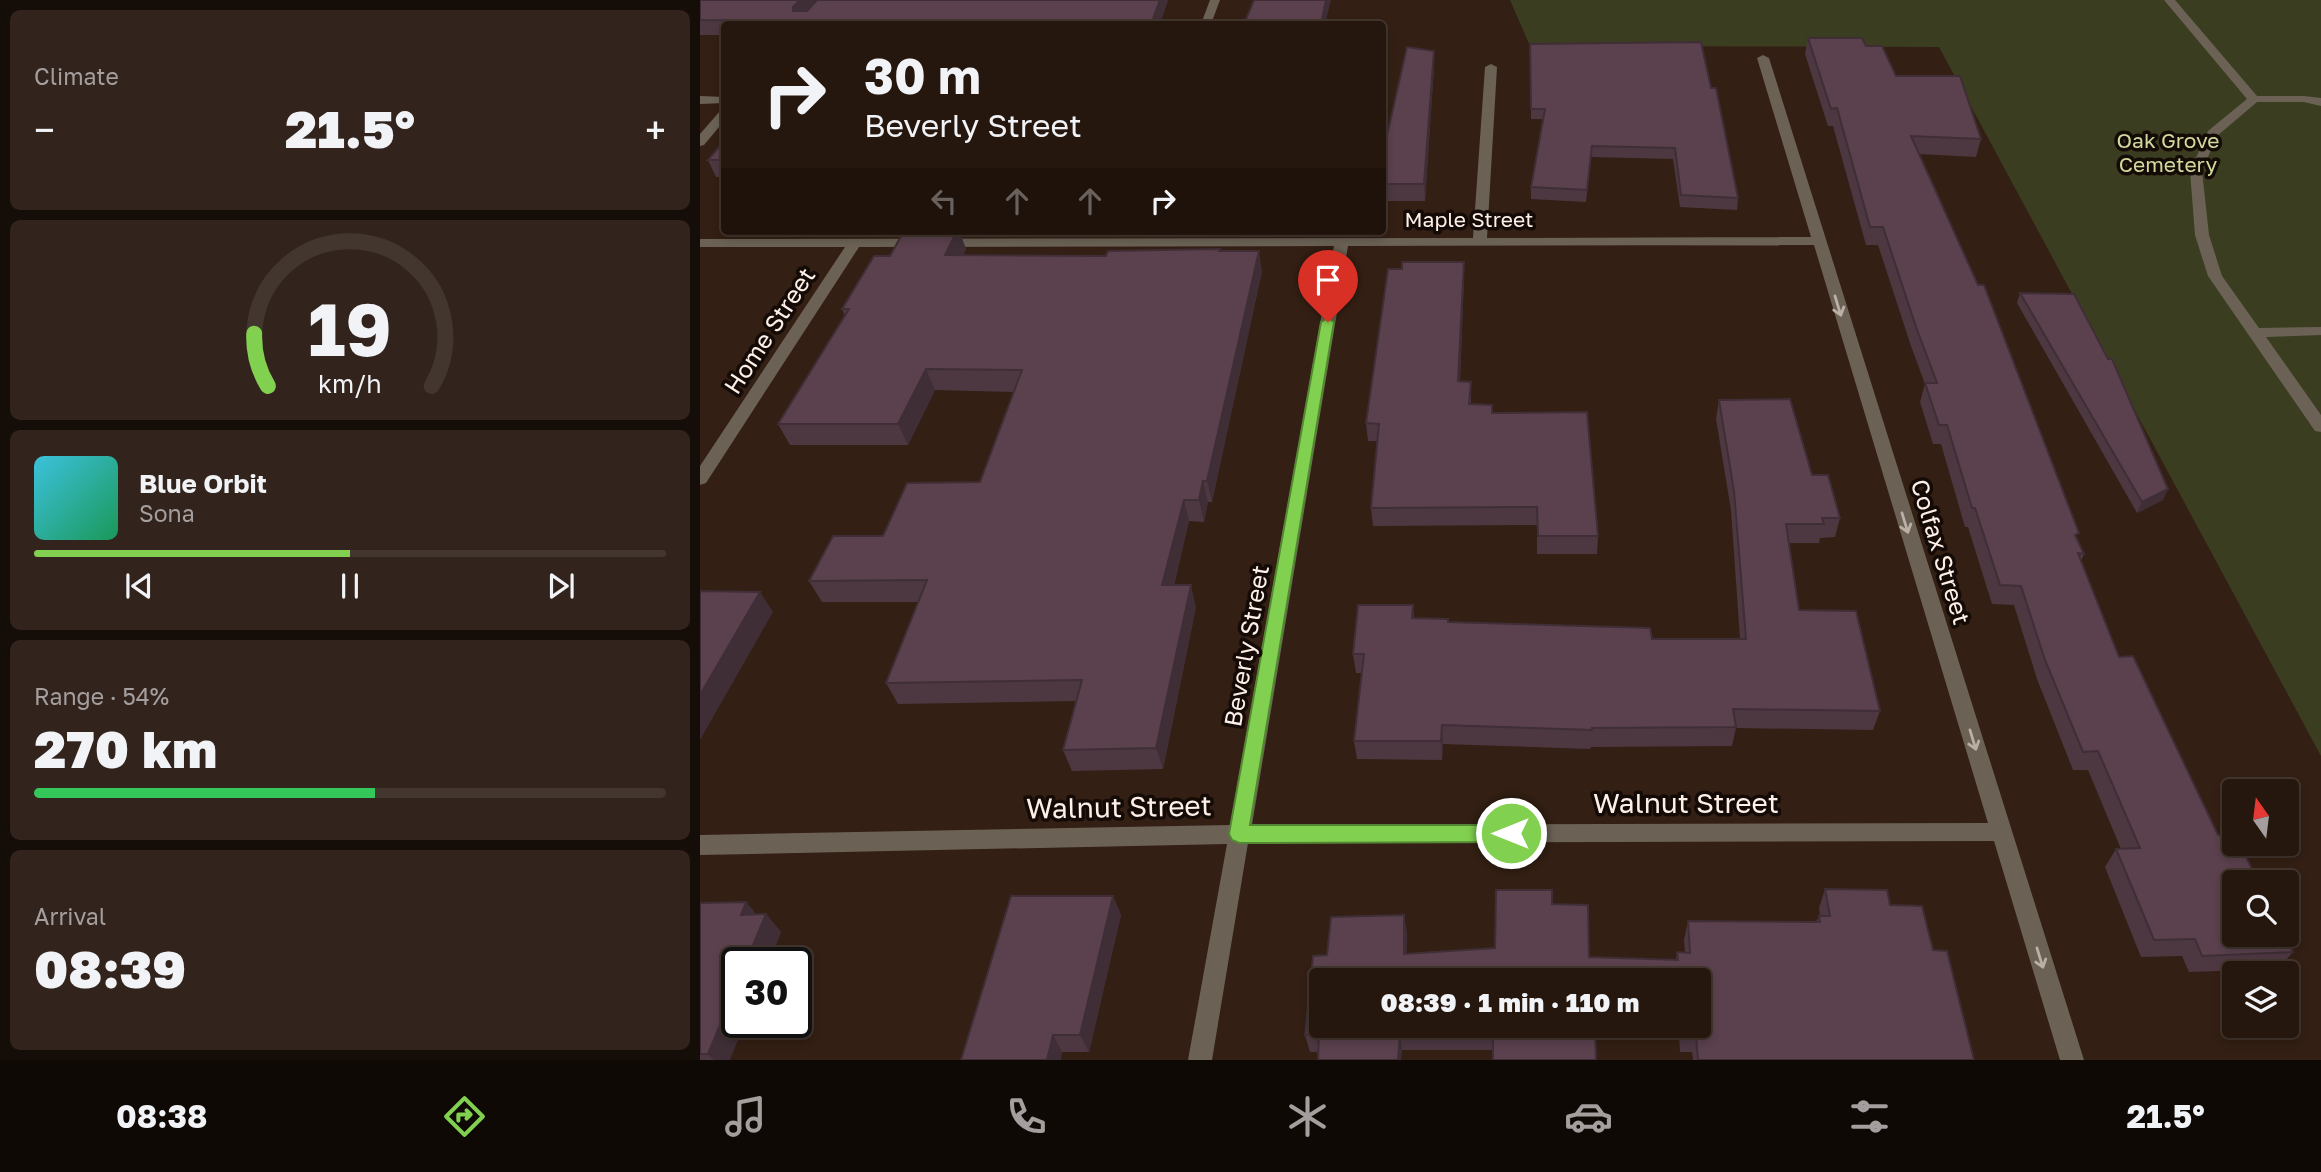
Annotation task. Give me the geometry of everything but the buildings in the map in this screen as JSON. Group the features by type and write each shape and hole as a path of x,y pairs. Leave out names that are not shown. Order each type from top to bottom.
{"street":[{"path":"1207,21 1215,0"},
{"path":"2169,0 2254,99"},
{"name":"Colfax Street","path":"1763,58 2072,1060"},
{"path":"1480,241 1491,67"},
{"path":"2321,102 2254,99 2212,134 2196,171 2202,235 2215,276 2321,427"},
{"path":"700,100 721,100"},
{"path":"700,142 721,118"},
{"name":"Maple Street","path":"700,243 855,244 1125,237 1342,241 1817,240"},
{"name":"Beverly Street","path":"1200,1060 1342,241"},
{"name":"Home Street","path":"700,479 855,244"},
{"path":"2255,332 2321,331"},
{"name":"Walnut Street","path":"700,845 1239,834 2001,832"}],"green space":[{"name":"Oak Grove Cemetery","path":"1510,0 2321,0 2321,756 1939,47 1530,46"}],"route":[{"path":"1328,322 1239,834 1511,833"}]}
